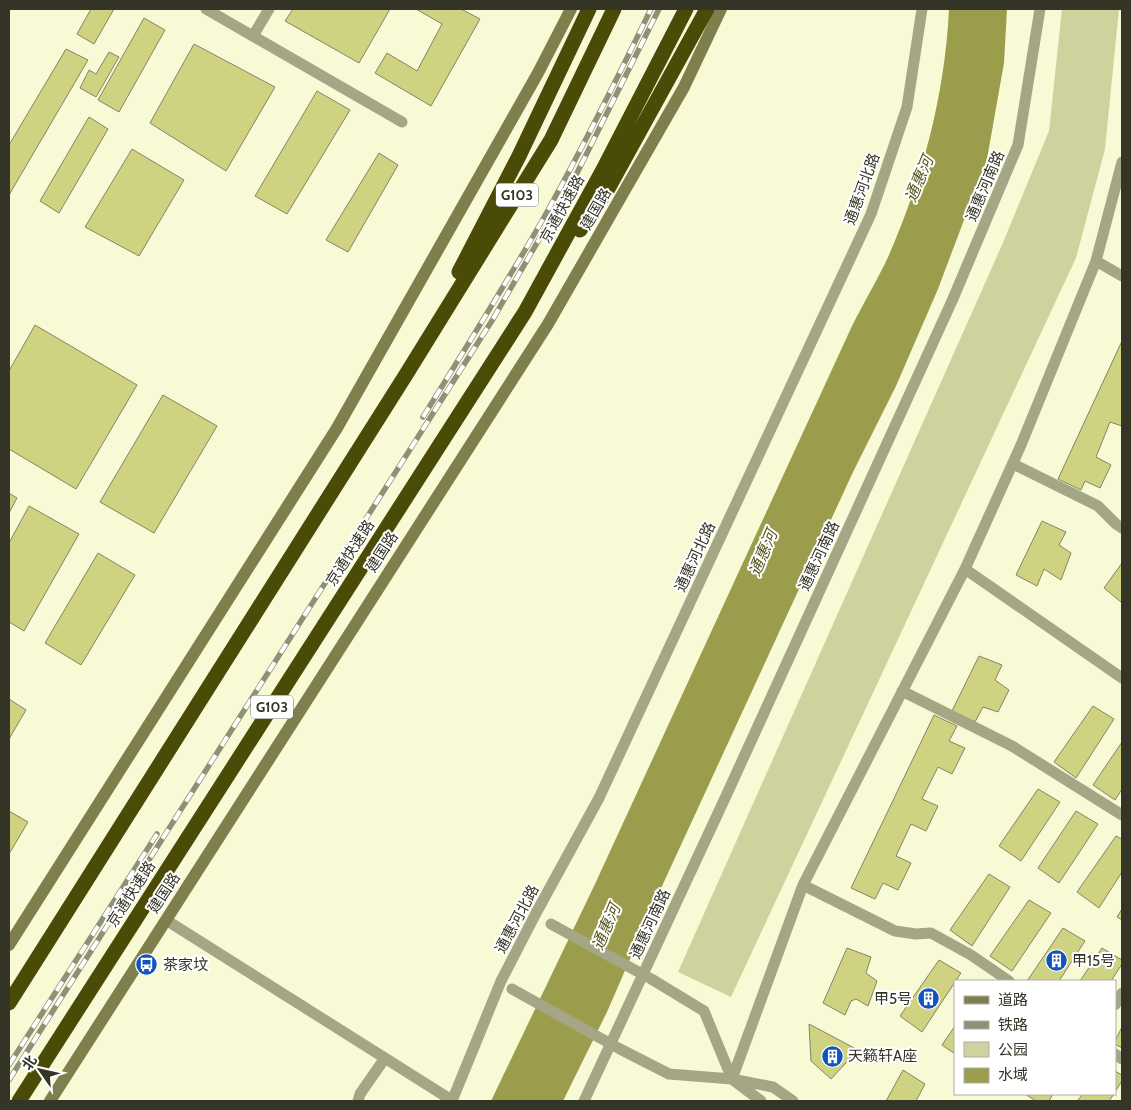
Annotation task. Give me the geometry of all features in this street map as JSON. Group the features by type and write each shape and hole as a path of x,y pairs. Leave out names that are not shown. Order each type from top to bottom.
{"highway":[{"path":"407,373 519,156 589,9"},
{"name":"G103","path":"9,1003 407,373 551,140 614,9"},
{"name":"京通快速路","path":"19,1101 525,312 605,166 686,9"},
{"path":"525,312 609,187 707,9"}],"main road":[{"path":"9,945 337,428 533,81 571,9"},
{"name":"建国路","path":"50,1101 548,324 684,87 721,9"}],"street":[{"path":"206,9 402,122"},
{"path":"253,36 269,9"},
{"name":"通惠河北路","path":"452,1101 502,981 535,915 599,798 871,214 907,107 922,9"},
{"name":"通惠河南路","path":"584,1101 722,805 952,301 1018,145 1040,9"},
{"path":"732,1079 803,885 964,569 1013,464 1096,261 1122,162"},
{"path":"1096,261 1122,276"},
{"path":"1013,464 1098,506 1122,528"},
{"path":"964,569 1122,678"},
{"path":"902,691 1012,746 1122,815"},
{"path":"803,885 895,931 931,934 971,955 1008,980"},
{"path":"535,915 654,980 704,1010 732,1079 760,1101"},
{"path":"166,920 452,1101"},
{"path":"502,981 512,989 669,1074 732,1079 773,1087 793,1101"},
{"path":"358,1101 360,1094 385,1058"}],"green space":[{"path":"1062,9 1119,9 1105,149 1076,258 731,997 678,972 1002,245 1049,131"}],"water":[{"name":"通惠河","path":"949,9 1007,9 1004,63 987,159 938,289 896,386 853,472 657,897 607,1012 563,1101 491,1101 595,884 852,326 889,255 912,196 930,135 943,72"}],"building":[{"path":"91,9 114,9 94,44 77,34"},
{"path":"293,9 390,9 359,63 285,21"},
{"path":"416,9 461,9 480,19 431,106 375,73 387,53 417,71 442,24"},
{"path":"144,18 165,30 119,112 98,100"},
{"path":"194,44 275,87 226,171 150,123"},
{"path":"66,49 88,60 9,195 9,145"},
{"path":"109,52 119,57 96,97 80,88 89,70 96,74"},
{"path":"317,91 350,110 287,214 255,196"},
{"path":"89,117 108,129 59,213 40,201"},
{"path":"132,149 184,180 139,256 85,227"},
{"path":"379,153 398,165 348,252 326,240"},
{"path":"35,325 137,385 76,489 9,449 9,371"},
{"path":"1122,341 1122,426 1110,422 1096,457 1111,465 1100,488 1085,481 1081,490 1058,479"},
{"path":"163,395 217,426 154,533 100,502"},
{"path":"9,493 17,498 9,513"},
{"path":"29,506 79,534 24,631 9,622 9,543"},
{"path":"1042,521 1066,532 1059,545 1071,553 1061,580 1044,569 1037,586 1016,575"},
{"path":"98,553 135,575 81,665 45,643"},
{"path":"1122,563 1122,600 1121,602 1104,588"},
{"path":"979,656 1002,665 995,680 1009,690 998,712 983,707 975,722 952,711"},
{"path":"9,699 26,710 9,739"},
{"path":"1093,706 1114,719 1076,778 1054,762"},
{"path":"934,715 957,726 949,741 965,748 952,774 938,767 922,799 938,806 926,831 911,824 896,856 911,863 898,890 883,883 875,899 851,888"},
{"path":"1122,742 1122,789 1115,800 1093,785"},
{"path":"1038,789 1060,802 1021,861 999,846"},
{"path":"9,811 28,822 9,854"},
{"path":"1076,811 1098,824 1059,883 1038,868"},
{"path":"1116,836 1122,839 1122,872 1099,908 1077,892"},
{"path":"989,874 1010,887 972,946 950,930"},
{"path":"1029,900 1051,913 1012,971 990,956"},
{"path":"1122,909 1122,920 1117,917"},
{"name":"甲15号","path":"1063,928 1085,941 1060,980 1028,980"},
{"path":"847,948 871,957 866,973 877,981 868,1006 856,999 851,1001 845,1015 823,1003"},
{"path":"1102,948 1122,960 1122,964 1112,980 1081,980"},
{"name":"甲5号","path":"939,960 961,973 956,980 954,980 954,984 922,1032 900,1016"},
{"name":"天籁轩A座","path":"809,1024 858,1050 831,1079 811,1061"},
{"path":"954,1027 954,1053 942,1045"},
{"path":"1122,1027 1122,1048 1116,1045 1116,1039"},
{"path":"903,1070 925,1084 916,1101 886,1101"},
{"path":"1116,1072 1122,1075 1122,1081 1116,1090"},
{"path":"1027,1095 1052,1095 1049,1101 1036,1101"},
{"path":"1082,1095 1113,1095 1109,1101 1077,1101"}],"railway":[{"path":"423,417 547,212 651,9"},
{"path":"9,1080 493,319 574,179 659,9"},
{"path":"9,1065 157,834"}],"place":[{"name":"甲15号","path":"1056,961"},
{"name":"茶家坟","path":"147,965"},
{"name":"甲5号","path":"928,999"},
{"name":"天籁轩A座","path":"832,1056"}]}
